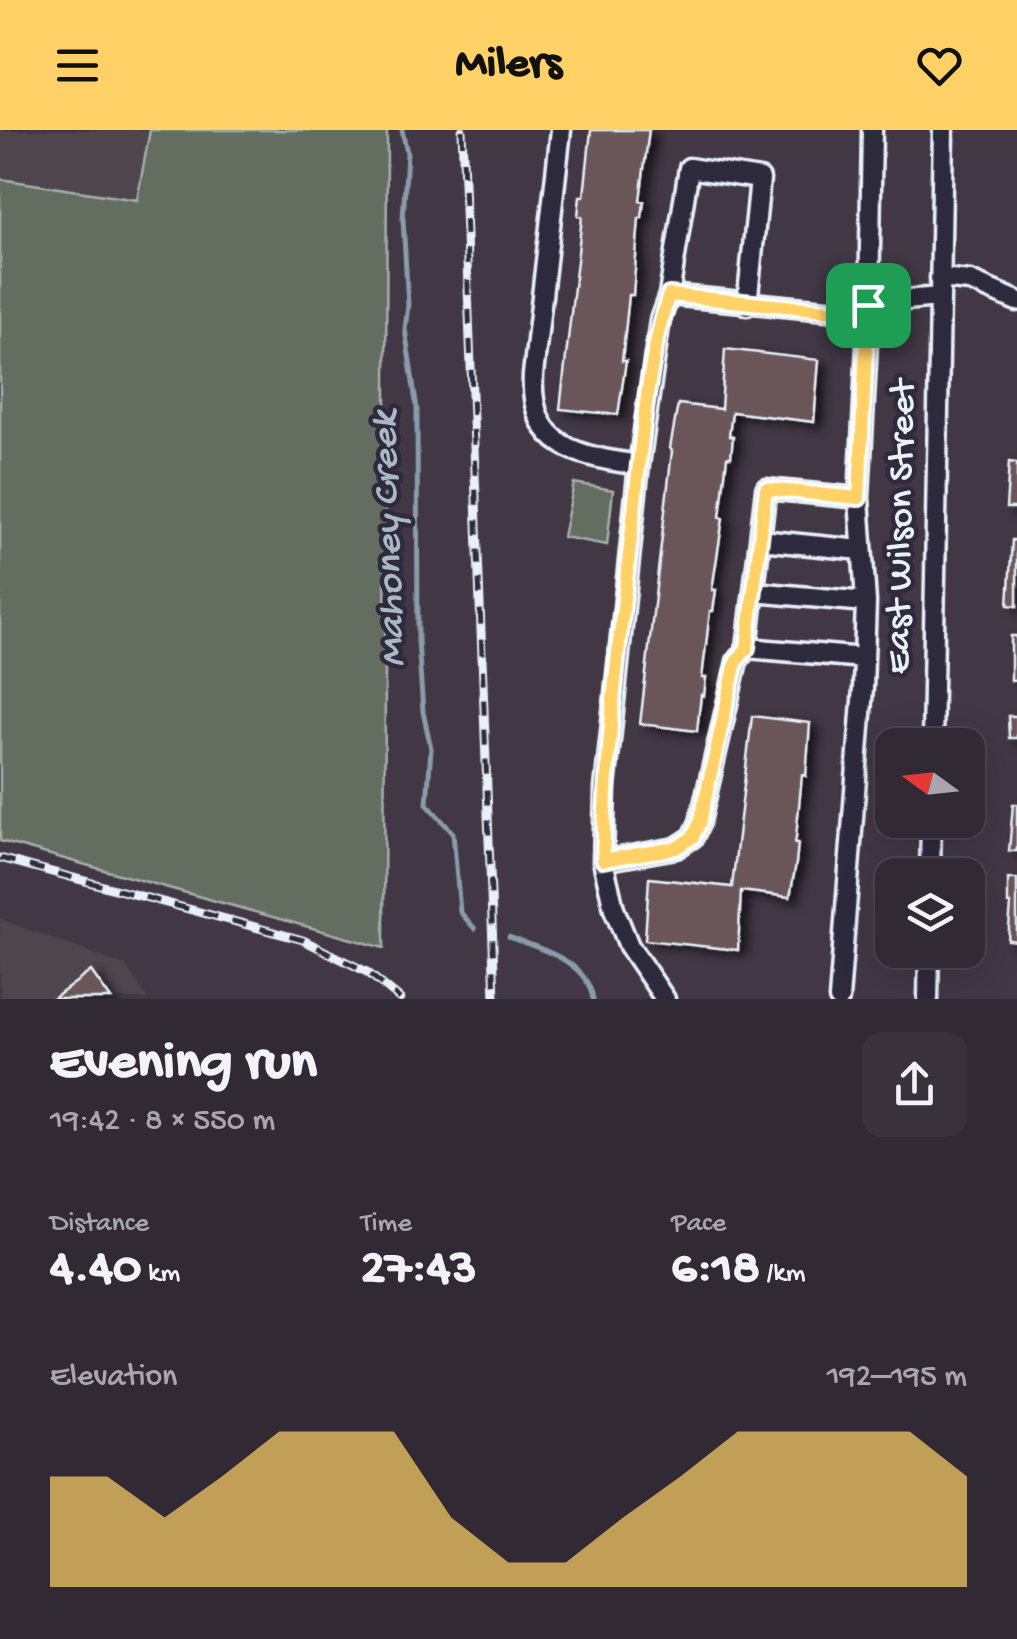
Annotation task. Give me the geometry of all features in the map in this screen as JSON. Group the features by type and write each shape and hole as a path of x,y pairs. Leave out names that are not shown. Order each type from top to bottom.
{"street":[{"path":"561,130 533,375 534,410 545,434 562,445 607,460 639,465"},
{"path":"839,999 864,658 866,602 859,498 872,130"},
{"name":"East Wilson Street","path":"932,728 943,130"},
{"path":"666,999 629,946 614,909 603,860 605,788 639,465 660,320 669,295 689,168 760,179 747,305"},
{"path":"669,295 847,312 970,281 1017,301"},
{"path":"603,860 676,848 693,837 700,822 736,662 747,648 766,489 859,498"},
{"path":"760,540 862,550"},
{"path":"754,592 866,602"},
{"path":"747,648 864,658"},
{"path":"928,999 929,968"}],"shaded area":[{"path":"0,130 148,130 137,200 0,179"},
{"path":"0,919 126,966 148,999 0,999"}],"green space":[{"path":"150,130 387,130 384,948 0,841 0,179 137,200"},
{"path":"574,483 613,490 607,545 563,537"}],"building":[{"path":"591,130 649,130 618,415 560,409 582,217 578,216 580,196 584,196"},
{"path":"725,349 819,360 814,422 732,412 731,457 727,457 712,590 716,590 710,611 702,678 706,678 697,731 640,724 678,404 721,409"},
{"path":"1009,462 1017,463 1017,508 1006,508"},
{"path":"1012,540 1017,540 1017,606 1008,605"},
{"path":"1011,636 1017,636 1017,680 1011,680"},
{"path":"752,716 810,723 790,897 741,891 738,950 645,940 649,878 732,887"},
{"path":"1008,716 1017,716 1017,738 1009,738"},
{"path":"1013,804 1017,804 1017,851 1009,851"},
{"path":"1008,879 1017,879 1017,941 1008,940"},
{"path":"91,971 111,999 53,999"}],"waterway":[{"name":"Mahoney Creek","path":"402,130 407,153 403,219 408,305 405,329 417,409 418,641 423,712 431,748 427,804 453,833 460,912 475,929"},
{"name":"Mahoney Creek","path":"509,937 572,965 589,986 593,999"}],"railway":[{"path":"462,130 495,999"},
{"path":"0,858 303,940 367,972 400,999"}],"route":[{"path":"669,295 847,312 868,305 859,498 766,489 747,648 736,662 700,822 693,837 676,848 603,860 605,788 639,465 660,320 669,295"}]}
